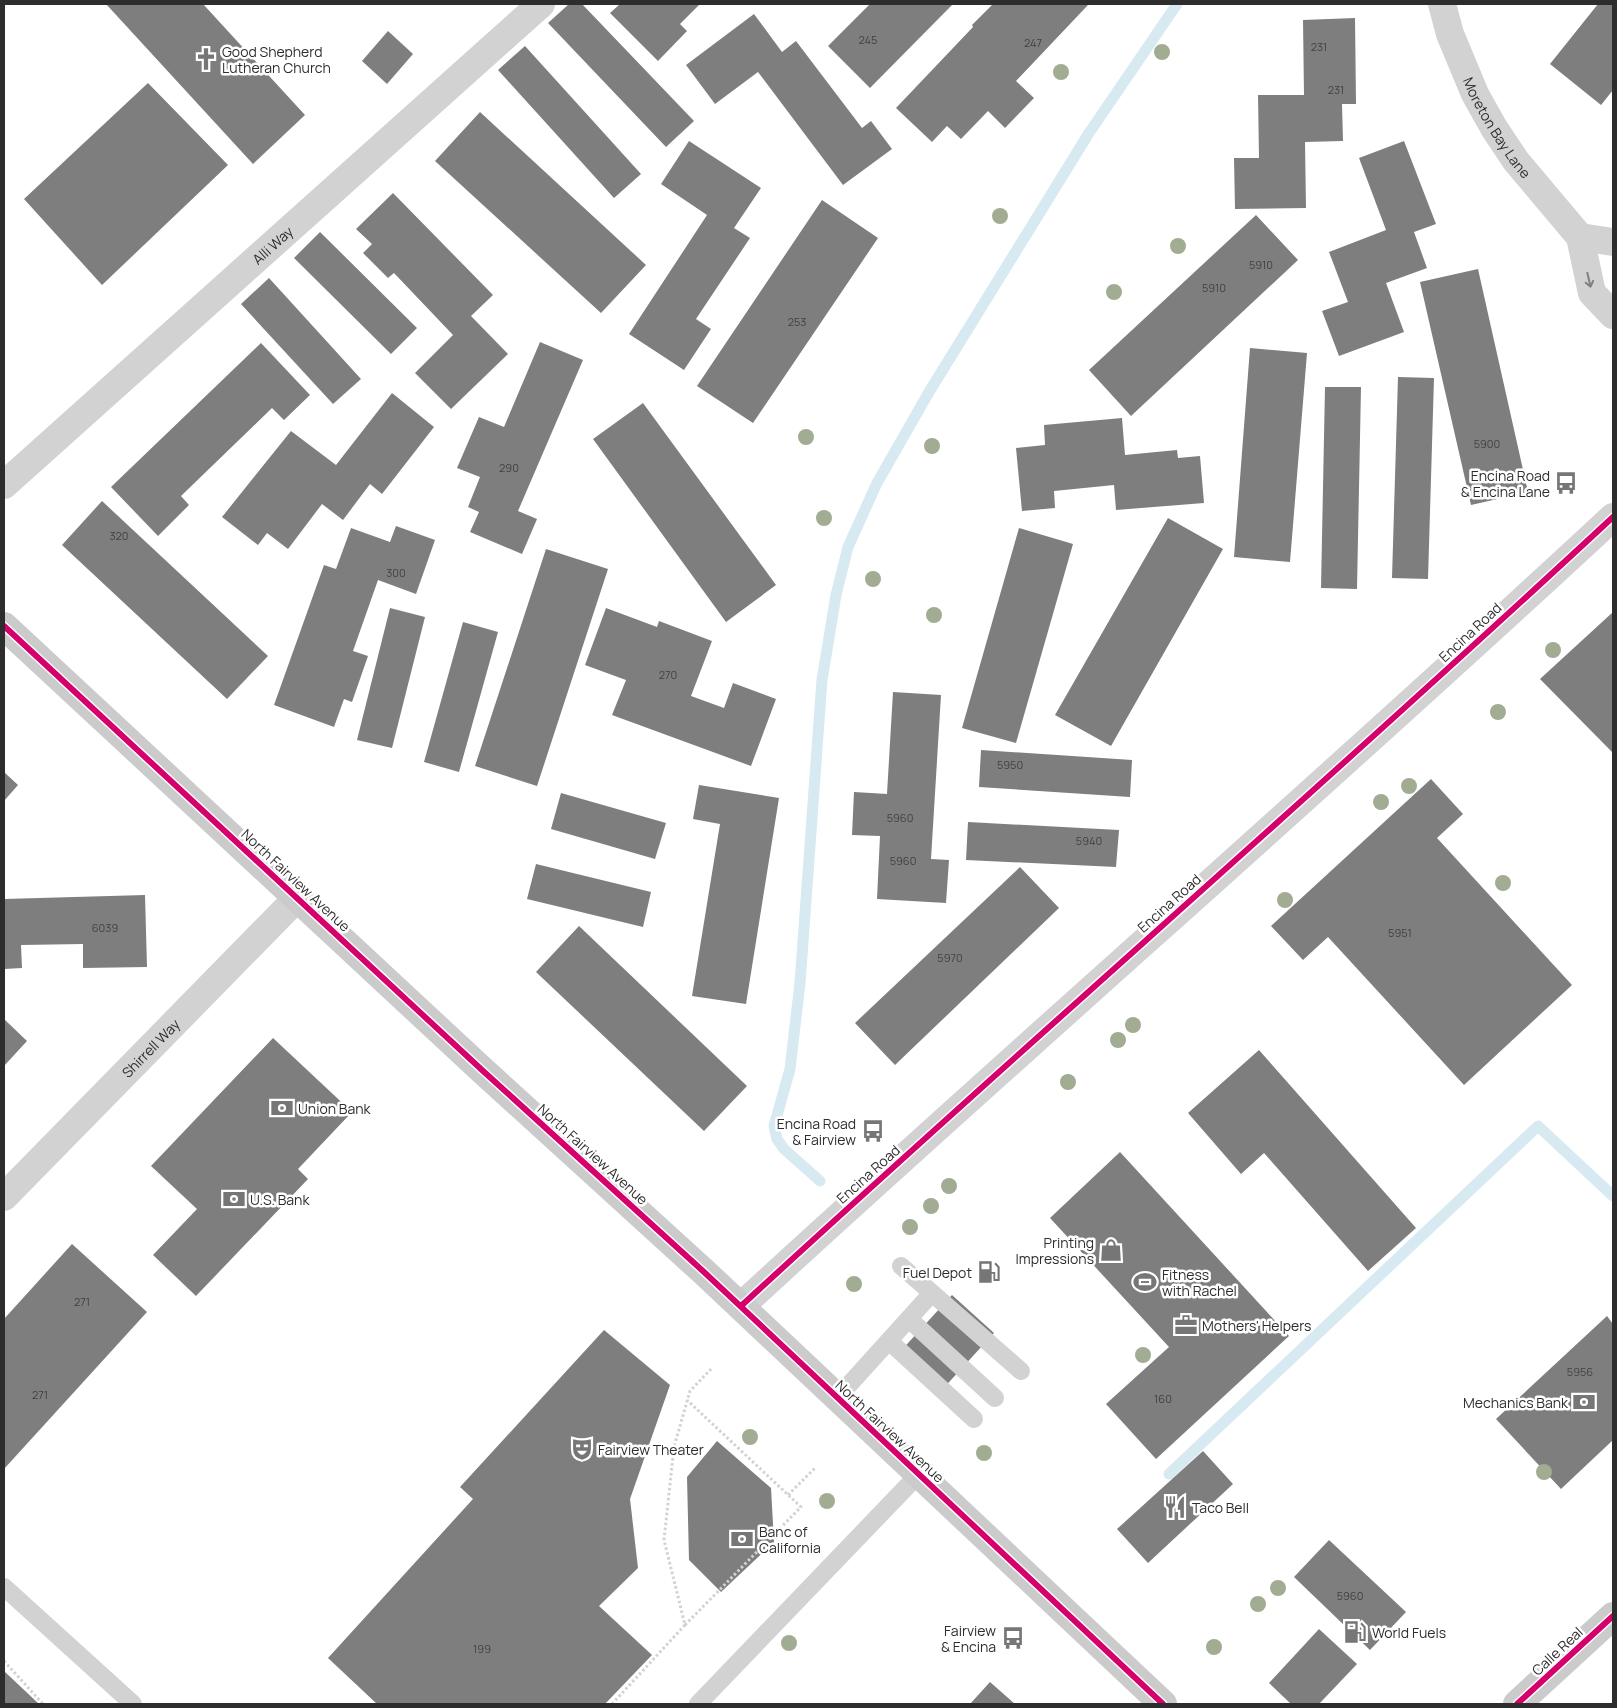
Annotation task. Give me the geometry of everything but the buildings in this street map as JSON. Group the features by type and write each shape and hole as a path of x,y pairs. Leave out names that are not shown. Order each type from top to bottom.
{"main road":[{"name":"North Fairview Avenue","path":"4,626 296,898 741,1306 918,1475 1163,1704"},
{"name":"Calle Real","path":"1518,1704 1613,1616"}],"street":[{"name":"Alli Way","path":"4,485 541,4"},
{"name":"Moreton Bay Lane","path":"1442,4 1450,34 1475,94 1494,128 1516,161 1580,236 1592,292 1613,315"},
{"path":"1580,236 1613,242"},
{"name":"Encina Road","path":"741,1306 1066,1012 1449,670 1613,517"},
{"name":"Shirrell Way","path":"4,1197 296,898"}],"lane":[{"path":"901,1266 1021,1371"},
{"path":"837,1398 932,1293"},
{"path":"909,1319 995,1398"},
{"path":"889,1341 974,1418"},
{"path":"698,1704 918,1475"},
{"path":"4,1587 133,1704"}],"path":[{"path":"685,1625 664,1540 674,1447 690,1391 711,1369"},
{"path":"612,1704 685,1625 801,1507 687,1400"},
{"path":"788,1495 816,1467"},
{"path":"4,1661 43,1704"}],"waterway":[{"path":"820,1181 784,1149 777,1139 774,1126 790,1069 800,983 822,680 836,595 848,547 877,483 929,392 1089,133 1177,4"},
{"path":"1169,1474 1538,1126 1613,1196"}],"cycle path":[{"path":"741,1306 958,1108 1396,716 1613,517"},
{"path":"4,626 482,1070 704,1272 1163,1704"},
{"path":"1517,1704 1613,1616"}],"place":[{"name":"Good Shepherd Lutheran Church","path":"206,59"},
{"name":"Encina Road & Encina Lane","path":"1566,483"},
{"name":"Union Bank","path":"282,1108"},
{"name":"Encina Road & Fairview","path":"873,1131"},
{"name":"U.S. Bank","path":"234,1199"},
{"name":"Printing Impressions","path":"1111,1250"},
{"name":"Fuel Depot","path":"989,1272"},
{"name":"Fitness with Rachel","path":"1145,1282"},
{"name":"Mothers' Helpers","path":"1186,1325"},
{"name":"Mechanics Bank","path":"1584,1402"},
{"name":"Fairview Theater","path":"582,1449"},
{"name":"Taco Bell","path":"1175,1507"},
{"name":"Banc of California","path":"742,1539"},
{"name":"World Fuels","path":"1355,1632"},
{"name":"Fairview & Encina","path":"1013,1638"}]}
